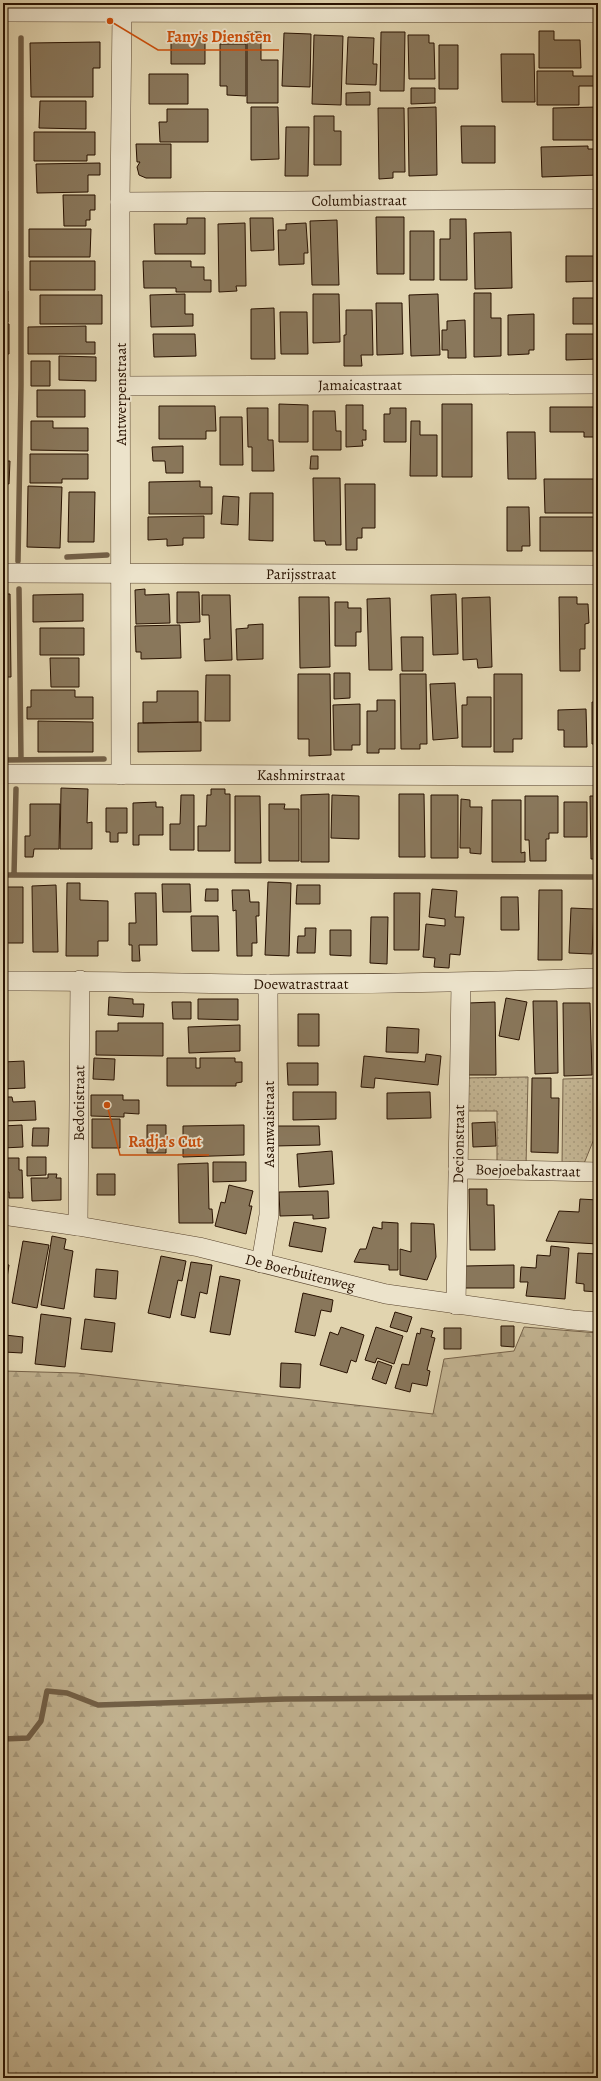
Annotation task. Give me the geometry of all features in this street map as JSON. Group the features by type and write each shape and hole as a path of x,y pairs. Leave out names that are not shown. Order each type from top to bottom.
{"street":[{"path":"3,12 122,14 598,13"},
{"name":"Antwerpenstraat","path":"121,775 120,202 122,14"},
{"name":"Columbiastraat","path":"120,202 598,199"},
{"name":"Jamaicastraat","path":"121,386 598,384"},
{"name":"Parijsstraat","path":"3,573 598,575"},
{"name":"Kashmirstraat","path":"3,774 598,776"},
{"name":"Doewatrastraat","path":"3,981 80,980 268,984 460,982 598,978"},
{"name":"Bedotistraat","path":"78,1226 80,980"},
{"name":"Decionstraat","path":"456,1305 460,982"},
{"name":"Asanwaistraat","path":"261,1263 269,1215 268,984"},
{"name":"Boejoebakastraat","path":"458,1169 598,1172"},
{"name":"De Boerbuitenweg","path":"3,1215 78,1226 199,1247 386,1294 456,1305 598,1322"}],"green space":[{"path":"528,1077 526,1167 497,1166 497,1111 460,1111 460,1078"},
{"path":"598,1078 598,1129 583,1166 562,1166 563,1079"},
{"path":"524,1327 598,1333 598,2078 3,2078 3,1371 77,1373 433,1414 444,1359 514,1351"}],"building":[{"path":"539,31 554,31 554,40 580,40 581,68 539,68"},
{"path":"247,32 261,32 261,60 278,60 278,103 247,103"},
{"path":"381,32 405,32 404,91 380,91"},
{"path":"284,33 311,34 310,87 282,86"},
{"path":"3,34 7,34 7,96 3,96"},
{"path":"314,35 343,36 341,105 312,104"},
{"path":"408,35 429,35 429,43 434,43 435,79 409,79"},
{"path":"171,37 205,37 205,64 171,64"},
{"path":"348,37 374,38 373,64 377,64 376,85 346,84"},
{"path":"100,42 100,68 93,68 93,97 31,97 30,43"},
{"path":"220,44 246,44 246,96 227,95 227,86 220,86"},
{"path":"439,45 458,45 458,89 439,89"},
{"path":"501,54 534,54 535,102 502,102"},
{"path":"537,71 573,71 573,76 598,76 598,86 579,86 579,105 537,105"},
{"path":"149,74 188,74 188,104 149,104"},
{"path":"411,88 435,88 435,103 411,104"},
{"path":"370,92 370,105 346,105 346,93"},
{"path":"40,101 86,101 86,129 39,128"},
{"path":"251,107 278,107 279,159 251,160"},
{"path":"436,107 437,175 409,176 408,108"},
{"path":"598,107 598,140 553,140 553,108"},
{"path":"378,108 404,108 405,172 393,172 393,178 379,179"},
{"path":"167,109 208,109 208,142 160,142 159,122 167,122"},
{"path":"314,116 334,116 334,131 341,131 341,165 314,165"},
{"path":"461,126 495,126 495,163 462,163"},
{"path":"286,127 309,127 308,176 285,176"},
{"path":"34,132 95,132 95,155 87,155 87,161 34,161"},
{"path":"136,144 171,144 171,178 146,178 139,175 137,167 140,162 137,162"},
{"path":"588,146 588,149 598,149 598,175 542,177 541,147"},
{"path":"100,163 100,175 88,175 88,192 37,193 36,164"},
{"path":"63,195 95,195 95,210 90,210 90,220 86,220 86,226 64,226"},
{"path":"376,217 404,217 404,274 377,274"},
{"path":"187,218 205,218 205,254 155,254 154,224 187,224"},
{"path":"250,218 273,218 274,250 251,251"},
{"path":"450,219 466,219 467,280 440,280 440,239 450,239"},
{"path":"337,220 339,285 312,285 310,221"},
{"path":"245,223 246,286 236,286 237,291 219,292 218,224"},
{"path":"306,223 308,253 304,253 304,264 279,265 278,230 286,230 286,224"},
{"path":"29,229 91,229 90,257 29,257"},
{"path":"410,231 434,231 434,280 410,280"},
{"path":"511,232 512,288 475,289 474,233"},
{"path":"566,256 598,256 598,281 566,282"},
{"path":"30,261 95,261 95,290 30,290"},
{"path":"143,261 191,261 191,267 204,267 204,280 211,280 211,292 176,292 176,288 144,288"},
{"path":"3,291 8,291 8,322 3,322"},
{"path":"474,293 491,293 491,318 501,318 501,356 474,357"},
{"path":"185,294 185,314 193,314 193,326 151,327 150,295"},
{"path":"313,294 339,294 340,342 313,343"},
{"path":"438,294 440,355 411,356 409,295"},
{"path":"40,295 102,295 102,324 40,324"},
{"path":"573,298 598,298 598,324 573,324"},
{"path":"376,303 402,303 403,354 377,355"},
{"path":"274,308 275,359 251,359 251,309"},
{"path":"346,310 372,310 373,355 361,355 362,366 344,366"},
{"path":"280,312 307,312 308,354 281,354"},
{"path":"534,314 534,350 529,350 529,354 508,355 508,315"},
{"path":"465,320 466,358 448,358 448,350 442,350 442,330 447,330 447,321"},
{"path":"3,324 9,324 9,354 3,354"},
{"path":"86,326 86,342 95,342 95,354 28,354 28,327"},
{"path":"153,334 195,334 196,356 154,357"},
{"path":"566,334 598,334 598,359 566,360"},
{"path":"59,356 96,357 96,381 59,380"},
{"path":"31,361 50,361 50,386 31,386"},
{"path":"3,389 6,389 6,420 3,420"},
{"path":"37,390 85,390 85,417 37,417"},
{"path":"279,404 308,405 308,442 279,442"},
{"path":"442,404 472,404 472,477 442,477"},
{"path":"346,405 363,405 363,430 366,430 366,440 362,440 363,446 346,447"},
{"path":"159,406 215,406 216,431 206,431 206,439 159,439"},
{"path":"550,407 598,407 598,437 584,437 584,432 550,432"},
{"path":"247,408 268,408 268,440 273,440 274,471 252,471 252,447 248,447"},
{"path":"390,408 406,408 406,442 384,442 384,414 390,414"},
{"path":"313,411 335,411 336,431 341,431 341,450 313,450"},
{"path":"220,417 242,417 243,465 220,465"},
{"path":"31,421 53,421 53,428 88,428 88,451 31,450"},
{"path":"411,421 420,421 420,435 437,435 437,476 410,476"},
{"path":"507,432 535,432 536,479 508,479"},
{"path":"183,446 183,473 166,473 165,461 153,461 152,447"},
{"path":"30,454 88,454 88,479 62,479 62,483 30,483"},
{"path":"311,456 318,456 318,469 310,469"},
{"path":"3,461 10,461 9,484 3,483"},
{"path":"313,478 340,478 341,545 326,545 325,541 314,541"},
{"path":"544,479 595,479 596,513 545,513"},
{"path":"200,481 200,487 212,487 212,514 149,514 149,482"},
{"path":"345,484 375,484 375,528 362,528 362,538 357,538 357,550 346,550"},
{"path":"28,486 62,487 60,548 27,547"},
{"path":"69,492 95,492 94,542 68,542"},
{"path":"250,493 273,493 273,541 249,540"},
{"path":"223,496 239,497 238,525 221,524"},
{"path":"507,507 529,507 530,546 522,546 522,551 507,551"},
{"path":"204,516 204,538 183,538 183,545 167,546 167,539 148,540 148,517"},
{"path":"540,517 598,517 598,551 540,551"},
{"path":"145,589 145,595 169,594 170,623 136,624 135,590"},
{"path":"177,592 199,592 200,622 177,623"},
{"path":"3,594 10,594 11,677 3,677"},
{"path":"83,594 83,621 33,622 33,595"},
{"path":"456,594 458,654 433,655 431,595"},
{"path":"202,595 230,595 232,660 205,661 204,639 210,639 209,615 202,615"},
{"path":"299,597 329,597 330,667 300,668"},
{"path":"490,597 492,667 478,668 477,659 463,660 462,598"},
{"path":"559,597 577,597 577,604 588,604 589,623 585,624 585,649 580,649 580,671 560,671"},
{"path":"390,598 392,670 369,670 367,599"},
{"path":"335,602 348,602 348,608 361,608 361,632 356,632 356,646 335,646"},
{"path":"263,624 263,659 237,660 236,629 248,628 248,625"},
{"path":"180,625 181,658 141,659 141,652 136,652 135,626"},
{"path":"40,628 84,628 84,655 40,655"},
{"path":"401,637 423,637 423,671 402,671"},
{"path":"50,658 79,658 79,687 51,687"},
{"path":"334,673 350,673 350,698 334,699"},
{"path":"298,674 330,674 331,755 309,756 309,739 298,739"},
{"path":"400,674 426,674 427,744 420,744 420,749 401,749"},
{"path":"494,674 522,674 522,739 513,739 513,752 494,752"},
{"path":"206,675 230,675 230,721 205,721"},
{"path":"455,683 458,738 433,740 430,684"},
{"path":"31,690 75,690 75,697 93,697 93,719 27,719 27,707 31,707"},
{"path":"157,691 198,691 198,722 143,723 143,702 157,702"},
{"path":"467,697 491,697 491,747 462,747 462,705 467,705"},
{"path":"377,700 395,700 395,749 379,749 379,753 367,753 367,711 377,711"},
{"path":"592,702 598,702 598,744 592,744"},
{"path":"360,704 360,745 352,745 352,750 334,750 333,705"},
{"path":"586,709 587,747 564,747 564,730 558,730 558,710"},
{"path":"38,721 93,722 93,752 38,752"},
{"path":"201,722 201,751 138,752 138,723"},
{"path":"61,788 88,789 87,823 92,822 92,849 60,849"},
{"path":"211,789 225,789 225,794 230,794 230,851 198,851 198,826 206,826 207,795 211,795"},
{"path":"329,794 329,862 301,862 301,795"},
{"path":"399,794 424,794 425,857 399,857"},
{"path":"181,795 194,795 194,850 170,850 170,824 180,824"},
{"path":"332,795 359,796 359,839 331,838"},
{"path":"431,795 458,795 458,858 431,858"},
{"path":"235,796 260,796 261,863 235,863"},
{"path":"525,796 558,796 558,833 549,833 549,839 546,839 546,861 530,861 529,840 525,840"},
{"path":"590,796 598,796 598,859 591,859"},
{"path":"461,799 470,800 470,807 482,807 481,854 470,853 470,848 460,848"},
{"path":"492,800 521,800 521,853 525,852 525,862 492,862"},
{"path":"156,802 156,807 163,807 163,835 139,835 139,845 133,845 133,803"},
{"path":"564,802 587,802 587,837 564,837"},
{"path":"30,804 60,804 59,849 34,849 33,857 25,857 25,836 30,836"},
{"path":"269,804 285,804 284,809 299,809 299,861 269,861"},
{"path":"106,808 127,808 127,833 118,833 118,842 110,842 110,832 106,832"},
{"path":"268,882 291,883 289,956 265,955"},
{"path":"67,883 80,883 80,900 108,901 108,941 98,941 98,956 66,956"},
{"path":"162,884 190,884 191,912 163,912"},
{"path":"56,885 58,952 33,952 32,886"},
{"path":"297,885 320,885 320,904 296,904"},
{"path":"3,887 23,887 23,943 3,943"},
{"path":"206,889 218,889 218,901 205,901"},
{"path":"432,889 457,891 455,917 464,917 460,955 450,954 449,968 434,967 435,958 423,957 426,924 445,926 445,919 429,917"},
{"path":"232,890 249,890 250,902 259,902 259,916 256,916 257,943 252,943 252,956 237,956 236,910 233,911"},
{"path":"539,890 562,890 562,960 538,960"},
{"path":"135,893 156,893 157,945 139,945 140,961 132,961 132,945 129,945 129,923 136,923"},
{"path":"394,893 420,893 419,950 394,950"},
{"path":"501,897 518,897 519,930 501,930"},
{"path":"571,908 594,909 592,954 569,953"},
{"path":"191,916 218,916 219,951 192,951"},
{"path":"371,917 388,917 387,964 370,963"},
{"path":"305,928 316,928 315,953 297,953 298,936 305,936"},
{"path":"330,930 351,930 351,956 330,955"},
{"path":"109,997 133,999 133,1004 144,1004 143,1017 108,1015"},
{"path":"506,998 527,1002 519,1040 499,1036"},
{"path":"198,999 238,999 238,1020 198,1019"},
{"path":"533,1001 557,1001 558,1073 535,1074"},
{"path":"596,1001 598,1001 598,1074 596,1074"},
{"path":"172,1002 191,1002 191,1019 173,1019"},
{"path":"495,1002 496,1075 465,1075 468,1003"},
{"path":"563,1003 590,1003 592,1075 564,1076"},
{"path":"298,1014 319,1014 319,1046 298,1046"},
{"path":"118,1023 163,1023 163,1056 96,1055 96,1031 118,1031"},
{"path":"240,1025 240,1051 189,1053 188,1027"},
{"path":"387,1027 419,1029 418,1053 386,1052"},
{"path":"426,1054 441,1056 438,1085 375,1078 374,1088 361,1087 364,1056 425,1062"},
{"path":"94,1058 115,1059 114,1080 93,1079"},
{"path":"167,1058 196,1058 196,1068 200,1068 200,1058 235,1058 235,1062 242,1062 242,1082 236,1083 236,1086 167,1086"},
{"path":"24,1061 25,1088 3,1089 3,1062"},
{"path":"287,1063 318,1063 318,1085 288,1085"},
{"path":"532,1078 551,1078 551,1098 559,1098 558,1153 531,1152"},
{"path":"293,1092 336,1092 336,1119 293,1120"},
{"path":"430,1092 431,1118 387,1119 387,1093"},
{"path":"91,1095 123,1095 123,1100 139,1100 139,1114 124,1113 124,1117 91,1116"},
{"path":"4,1097 12,1097 13,1102 35,1101 36,1120 3,1121"},
{"path":"92,1119 120,1119 120,1148 92,1148"},
{"path":"495,1122 496,1146 473,1147 472,1123"},
{"path":"22,1125 23,1147 3,1148 3,1126"},
{"path":"147,1125 166,1125 166,1153 147,1153"},
{"path":"244,1125 244,1155 183,1157 183,1126"},
{"path":"275,1126 319,1126 320,1145 275,1146"},
{"path":"33,1128 49,1128 48,1146 32,1146"},
{"path":"332,1151 334,1184 299,1187 297,1154"},
{"path":"27,1157 46,1157 46,1175 27,1176"},
{"path":"3,1158 19,1158 19,1170 22,1170 23,1198 9,1198 9,1192 5,1192 5,1197 3,1197"},
{"path":"213,1162 246,1162 246,1181 213,1182"},
{"path":"208,1163 209,1209 212,1209 213,1223 179,1223 178,1164"},
{"path":"48,1174 57,1174 56,1178 61,1178 61,1200 32,1201 31,1178 48,1178"},
{"path":"97,1174 115,1174 115,1195 97,1195"},
{"path":"229,1185 253,1191 249,1206 252,1206 246,1234 215,1226 221,1202 225,1203"},
{"path":"469,1189 487,1189 487,1205 494,1205 495,1250 470,1250"},
{"path":"328,1191 329,1218 313,1219 313,1215 280,1216 279,1192"},
{"path":"580,1199 598,1200 598,1244 546,1241 559,1211 579,1212"},
{"path":"294,1222 326,1228 322,1252 289,1246"},
{"path":"382,1222 398,1223 398,1270 389,1270 389,1265 354,1262 360,1249 366,1249 373,1227 382,1229"},
{"path":"411,1223 434,1224 436,1257 427,1280 400,1275 400,1249 411,1252"},
{"path":"52,1236 66,1239 64,1249 73,1251 64,1309 41,1305"},
{"path":"23,1241 49,1245 37,1308 12,1303"},
{"path":"551,1246 569,1248 565,1299 526,1296 528,1282 520,1282 521,1267 536,1268 537,1255 550,1256"},
{"path":"578,1253 598,1254 598,1292 584,1291 584,1284 576,1283"},
{"path":"161,1256 186,1261 182,1281 178,1280 170,1318 148,1313"},
{"path":"191,1262 212,1265 207,1294 200,1292 195,1318 181,1315"},
{"path":"3,1264 9,1265 5,1291 3,1291"},
{"path":"514,1265 514,1288 465,1288 465,1266"},
{"path":"96,1269 118,1271 116,1299 94,1297"},
{"path":"220,1276 240,1280 230,1335 210,1332"},
{"path":"303,1293 333,1300 331,1312 321,1310 315,1336 295,1332"},
{"path":"3,1295 7,1295 4,1321 3,1321"},
{"path":"395,1312 412,1317 407,1332 390,1327"},
{"path":"41,1314 71,1318 65,1367 35,1364"},
{"path":"85,1319 115,1323 112,1352 81,1349"},
{"path":"501,1326 514,1326 514,1347 501,1346"},
{"path":"341,1327 364,1335 356,1362 351,1360 347,1373 320,1365 330,1332 338,1335"},
{"path":"376,1327 403,1336 394,1364 377,1358 375,1363 365,1360"},
{"path":"421,1328 433,1331 431,1337 435,1338 427,1370 430,1371 427,1386 412,1383 410,1392 395,1388 402,1364 409,1365 417,1333 420,1334"},
{"path":"444,1328 461,1328 461,1349 444,1349"},
{"path":"5,1335 23,1337 22,1353 4,1352"},
{"path":"378,1361 392,1366 386,1384 372,1379"},
{"path":"281,1363 301,1364 300,1388 280,1387"}],"waterway":[{"path":"18,561 21,385 21,38"},
{"path":"67,557 107,555"},
{"path":"19,589 21,760"},
{"path":"3,760 104,759"},
{"path":"14,875 16,789"},
{"path":"3,875 598,877"},
{"path":"3,1739 28,1738 41,1721 47,1691 67,1693 98,1705 285,1699 598,1697"}],"place":[{"name":"Fany's Diensten","path":"110,21"},
{"name":"Radja's Cut","path":"107,1105"}]}
